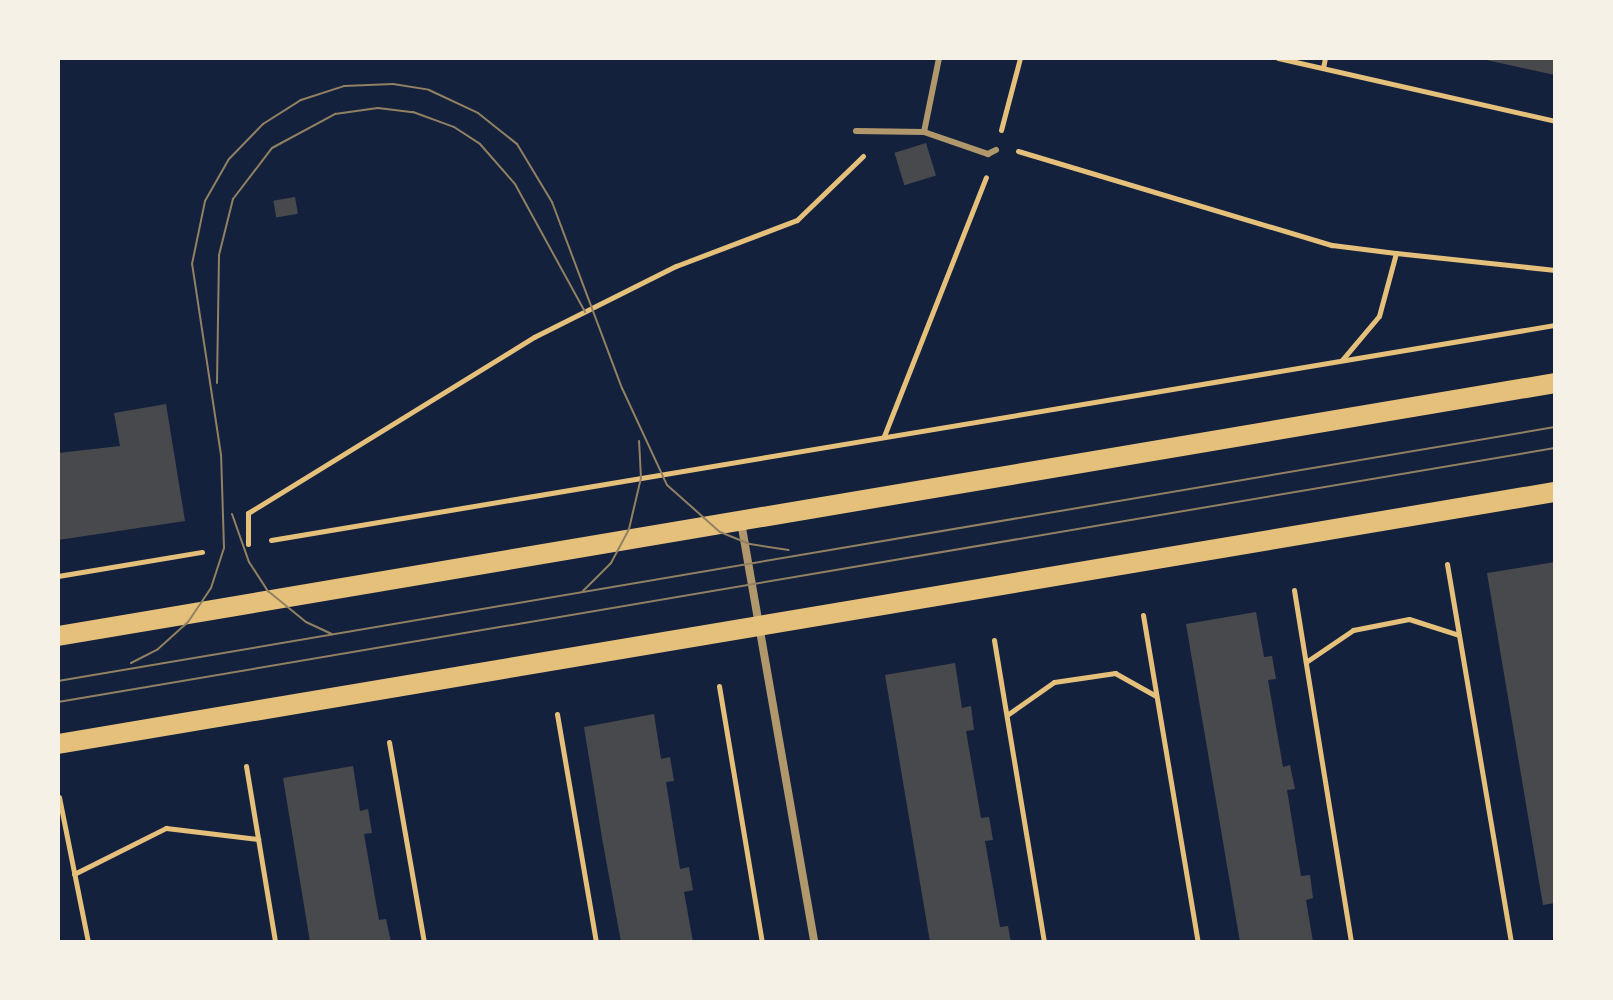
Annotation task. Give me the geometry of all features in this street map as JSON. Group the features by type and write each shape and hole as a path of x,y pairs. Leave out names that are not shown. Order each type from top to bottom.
{"main road":[{"path":"58,636 1555,383"},
{"path":"58,744 1555,492"}],"street":[{"path":"741,521 814,942"}],"lane":[{"path":"924,132 939,58"},
{"path":"856,131 924,132 988,154 996,147"}],"path":[{"path":"883,437 963,247 996,147 1020,58"},
{"path":"1278,58 1555,121"},
{"path":"1323,68 1325,58"},
{"path":"248,544 248,513 534,337 676,266 797,220 888,132"},
{"path":"996,147 1332,245 1555,270"},
{"path":"1341,361 1379,316 1396,253"},
{"path":"271,540 1555,325"},
{"path":"58,576 202,552"},
{"path":"1447,564 1511,942"},
{"path":"1294,590 1351,942"},
{"path":"1143,615 1198,942"},
{"path":"1306,662 1353,630 1409,619 1459,635"},
{"path":"994,640 1044,942"},
{"path":"1007,715 1054,682 1115,673 1157,696"},
{"path":"719,686 762,942"},
{"path":"557,714 596,942"},
{"path":"389,742 424,942"},
{"path":"246,766 275,942"},
{"path":"59,797 88,942"},
{"path":"74,874 166,828 258,839"}],"building":[{"path":"1555,58 1555,75 1482,59"},
{"path":"926,143 936,176 904,185 894,153"},
{"path":"295,197 298,214 276,218 273,201"},
{"path":"166,404 185,521 58,540 58,453 120,446 114,413"},
{"path":"1555,562 1555,903 1543,905 1487,573"},
{"path":"1256,612 1264,657 1272,656 1276,679 1268,680 1283,767 1290,765 1295,789 1287,790 1301,876 1310,875 1313,898 1306,900 1313,942 1240,942 1186,624"},
{"path":"955,663 962,708 971,706 974,730 966,731 981,818 989,817 993,840 985,841 1000,927 1008,926 1011,942 930,942 885,675"},
{"path":"654,714 661,759 670,757 674,781 666,782 680,869 689,867 693,890 684,892 693,942 621,942 602,838 584,727"},
{"path":"353,766 360,811 368,809 372,833 364,834 379,920 386,919 391,942 310,942 283,778"}],"tram line":[{"path":"131,663 158,649 188,622 211,588 224,548 221,455 192,264 205,201 229,159 263,124 301,100 344,86 393,84 429,90 478,113 517,144 552,202 622,388 667,485 720,532 750,544 789,550"},
{"path":"217,383 219,255 233,199 272,148 335,114 378,108 413,112 454,127 480,144 515,184 585,312"},
{"path":"58,681 1555,427"},
{"path":"583,591 611,563 629,529 641,478 639,441"},
{"path":"58,702 1555,448"},
{"path":"232,514 249,562 268,591 306,622 332,634"}]}
